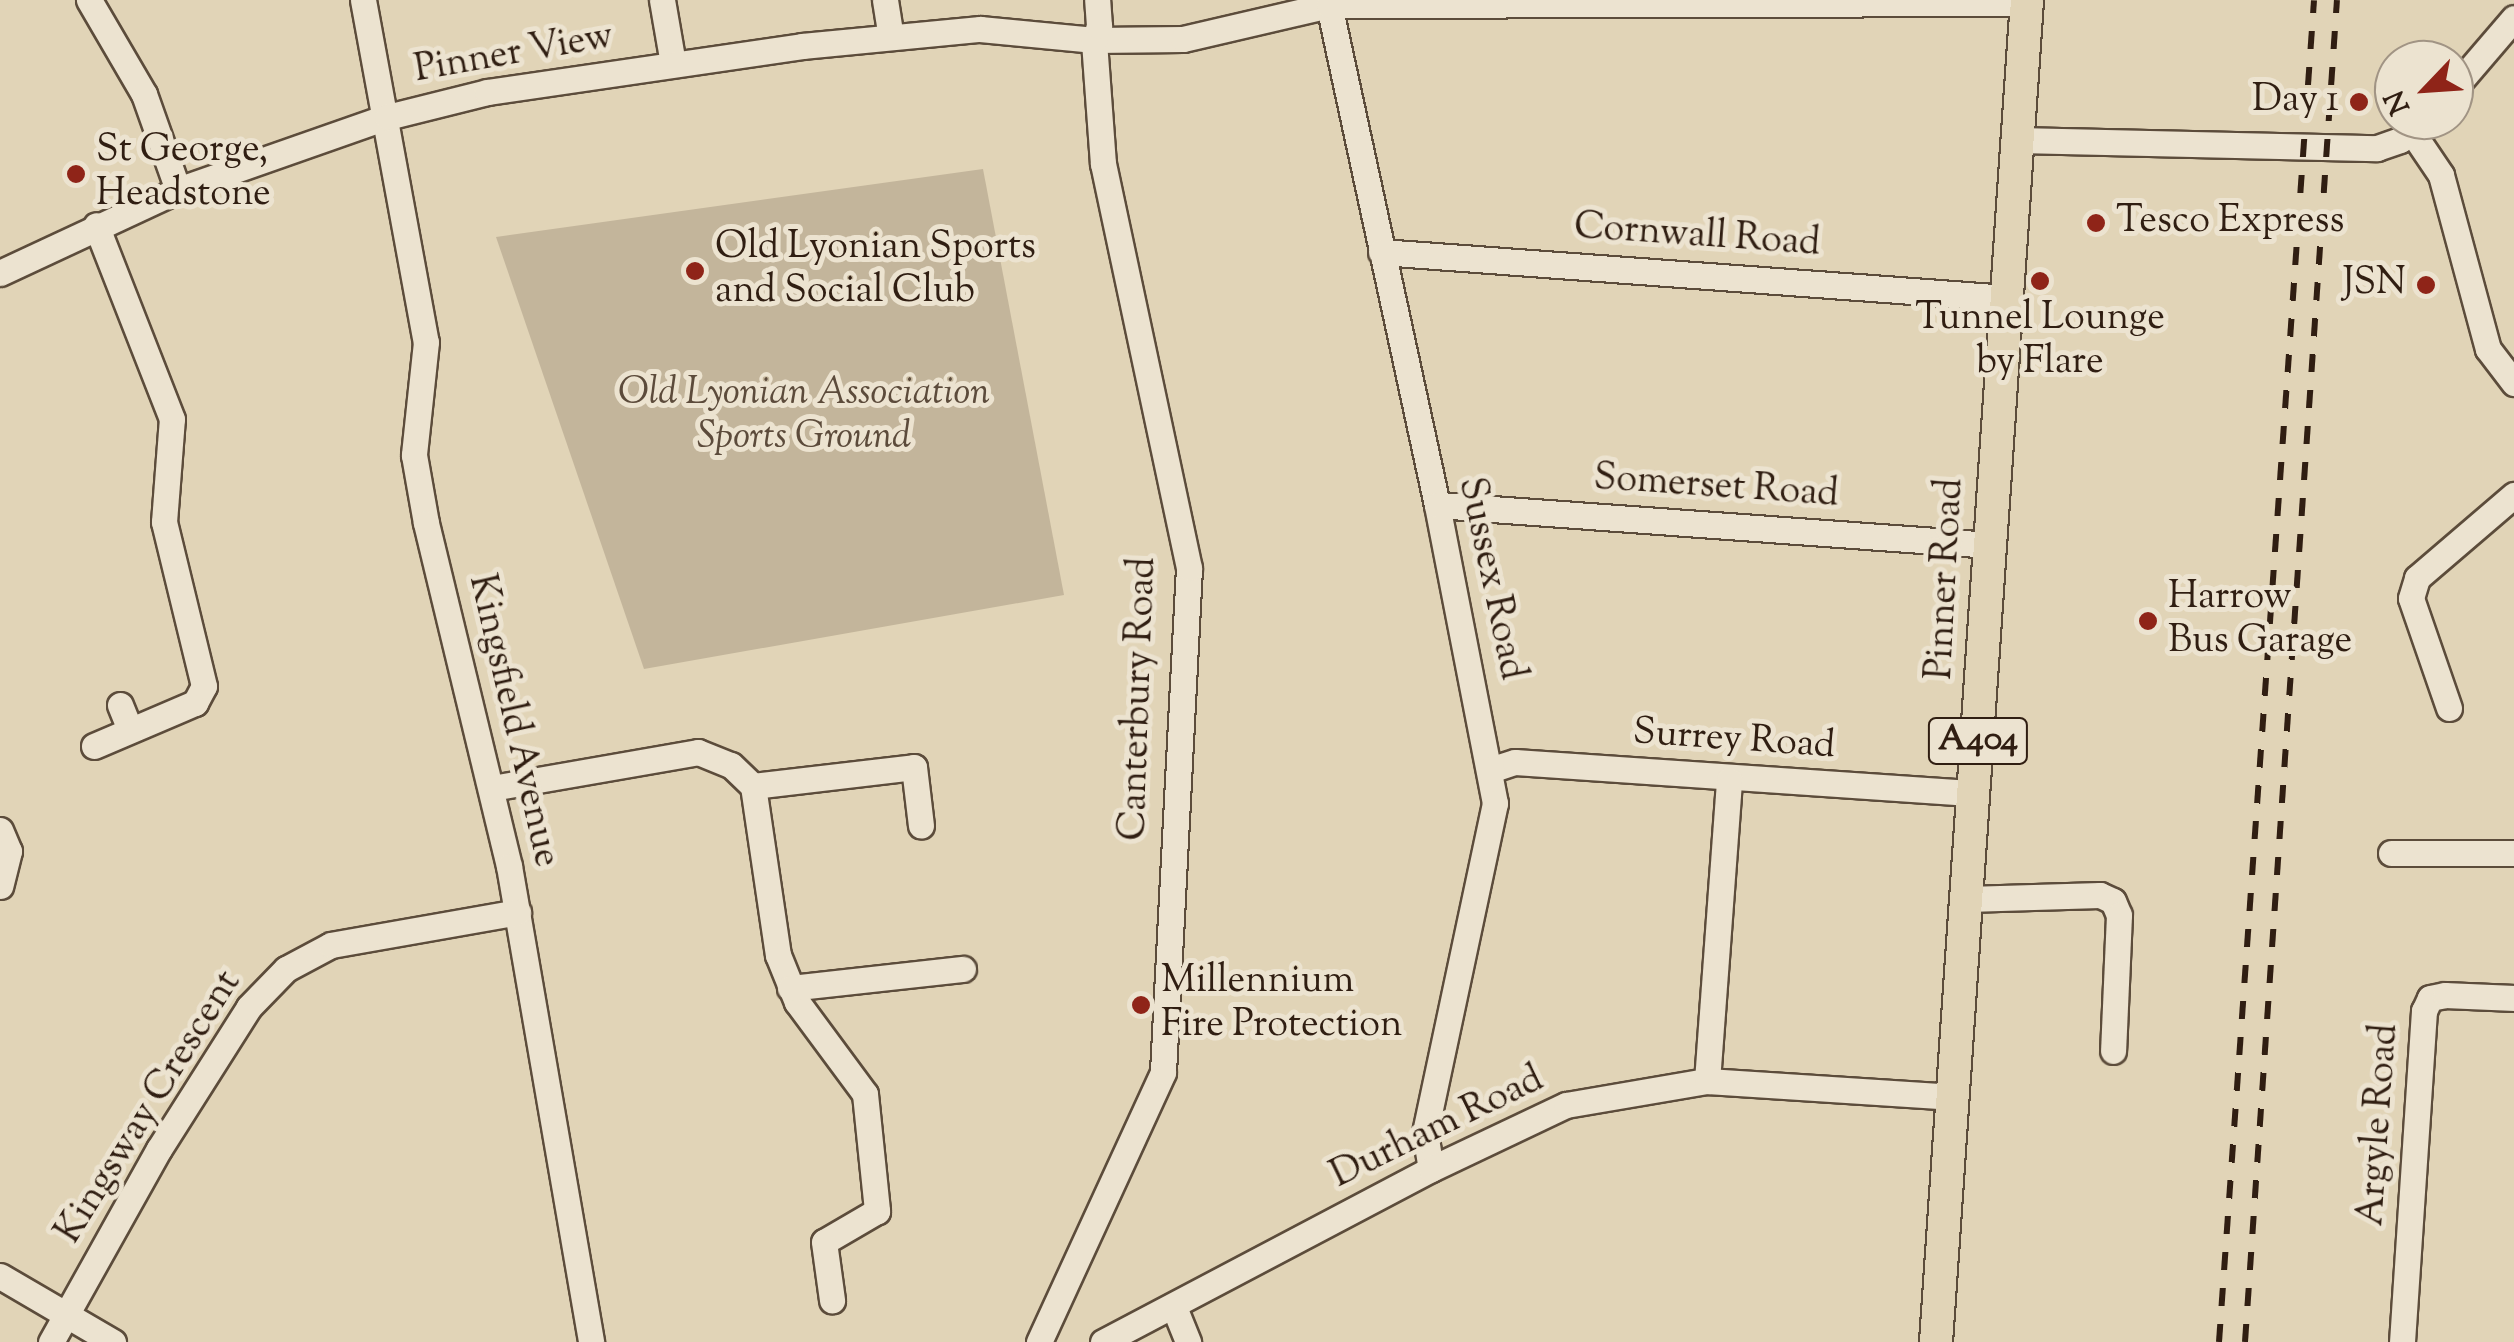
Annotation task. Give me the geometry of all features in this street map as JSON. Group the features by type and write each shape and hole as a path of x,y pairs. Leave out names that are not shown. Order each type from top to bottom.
{"main road":[{"name":"Pinner Road","path":"1936,1342 2027,2"}],"street":[{"path":"88,0 144,94 178,190"},
{"name":"Kingsfield Avenue","path":"363,0 426,342 414,455 426,523 492,788 518,912 591,1342"},
{"path":"662,0 673,64"},
{"path":"884,0 891,36"},
{"name":"Canterbury Road","path":"1039,1342 1163,1072 1188,586 1188,568 1103,164 1094,40 1099,26 1097,0"},
{"name":"Pinner View","path":"0,273 178,190 387,117 487,92 673,64 891,36 980,29 1094,40 1182,39 1312,5 2027,2"},
{"name":"Sussex Road","path":"1312,5 1381,252 1437,506 1495,803 1426,1132 1431,1169"},
{"path":"2474,65 2514,18"},
{"path":"2018,140 2376,148 2391,140"},
{"path":"2424,140 2440,175 2488,348 2514,383"},
{"path":"94,746 195,703 204,686 164,522 172,419 96,225"},
{"name":"Cornwall Road","path":"1381,252 2007,298"},
{"path":"2449,708 2411,598 2417,578 2514,494"},
{"name":"Somerset Road","path":"1437,506 1991,546"},
{"path":"120,705 130,730"},
{"path":"492,788 698,752 732,765 753,786 778,955 790,988 864,1094 877,1211 824,1242 832,1300"},
{"name":"Surrey Road","path":"1490,770 1514,762 1729,780 1974,793"},
{"path":"753,786 914,767 921,826"},
{"path":"1707,1081 1729,780"},
{"path":"0,830 10,851 0,886"},
{"path":"2391,854 2514,853"},
{"path":"1967,898 2100,895 2112,900 2120,914 2113,1051"},
{"name":"Kingsway Crescent","path":"51,1342 159,1148 249,1007 286,969 331,944 518,912"},
{"path":"790,988 964,969"},
{"name":"Argyle Road","path":"2402,1342 2424,1011 2430,998 2445,995 2514,998"},
{"name":"Durham Road","path":"1103,1342 1431,1169 1566,1106 1707,1081 1954,1097"},
{"path":"0,1276 114,1342"},
{"path":"1174,1307 1188,1342"}],"green space":[{"name":"Old Lyonian Association Sports Ground","path":"983,169 1064,595 644,669 496,237"}],"railway":[{"path":"2219,1342 2314,0"},
{"path":"2245,1342 2337,0"}],"place":[{"name":"Day 1","path":"2359,102"},
{"name":"St George, Headstone","path":"76,174"},
{"name":"Tesco Express","path":"2096,223"},
{"name":"Old Lyonian Sports and Social Club","path":"695,271"},
{"name":"Tunnel Lounge by Flare","path":"2040,281"},
{"name":"JSN","path":"2426,285"},
{"name":"Harrow Bus Garage","path":"2148,621"},
{"name":"Millennium Fire Protection","path":"1141,1005"}]}
